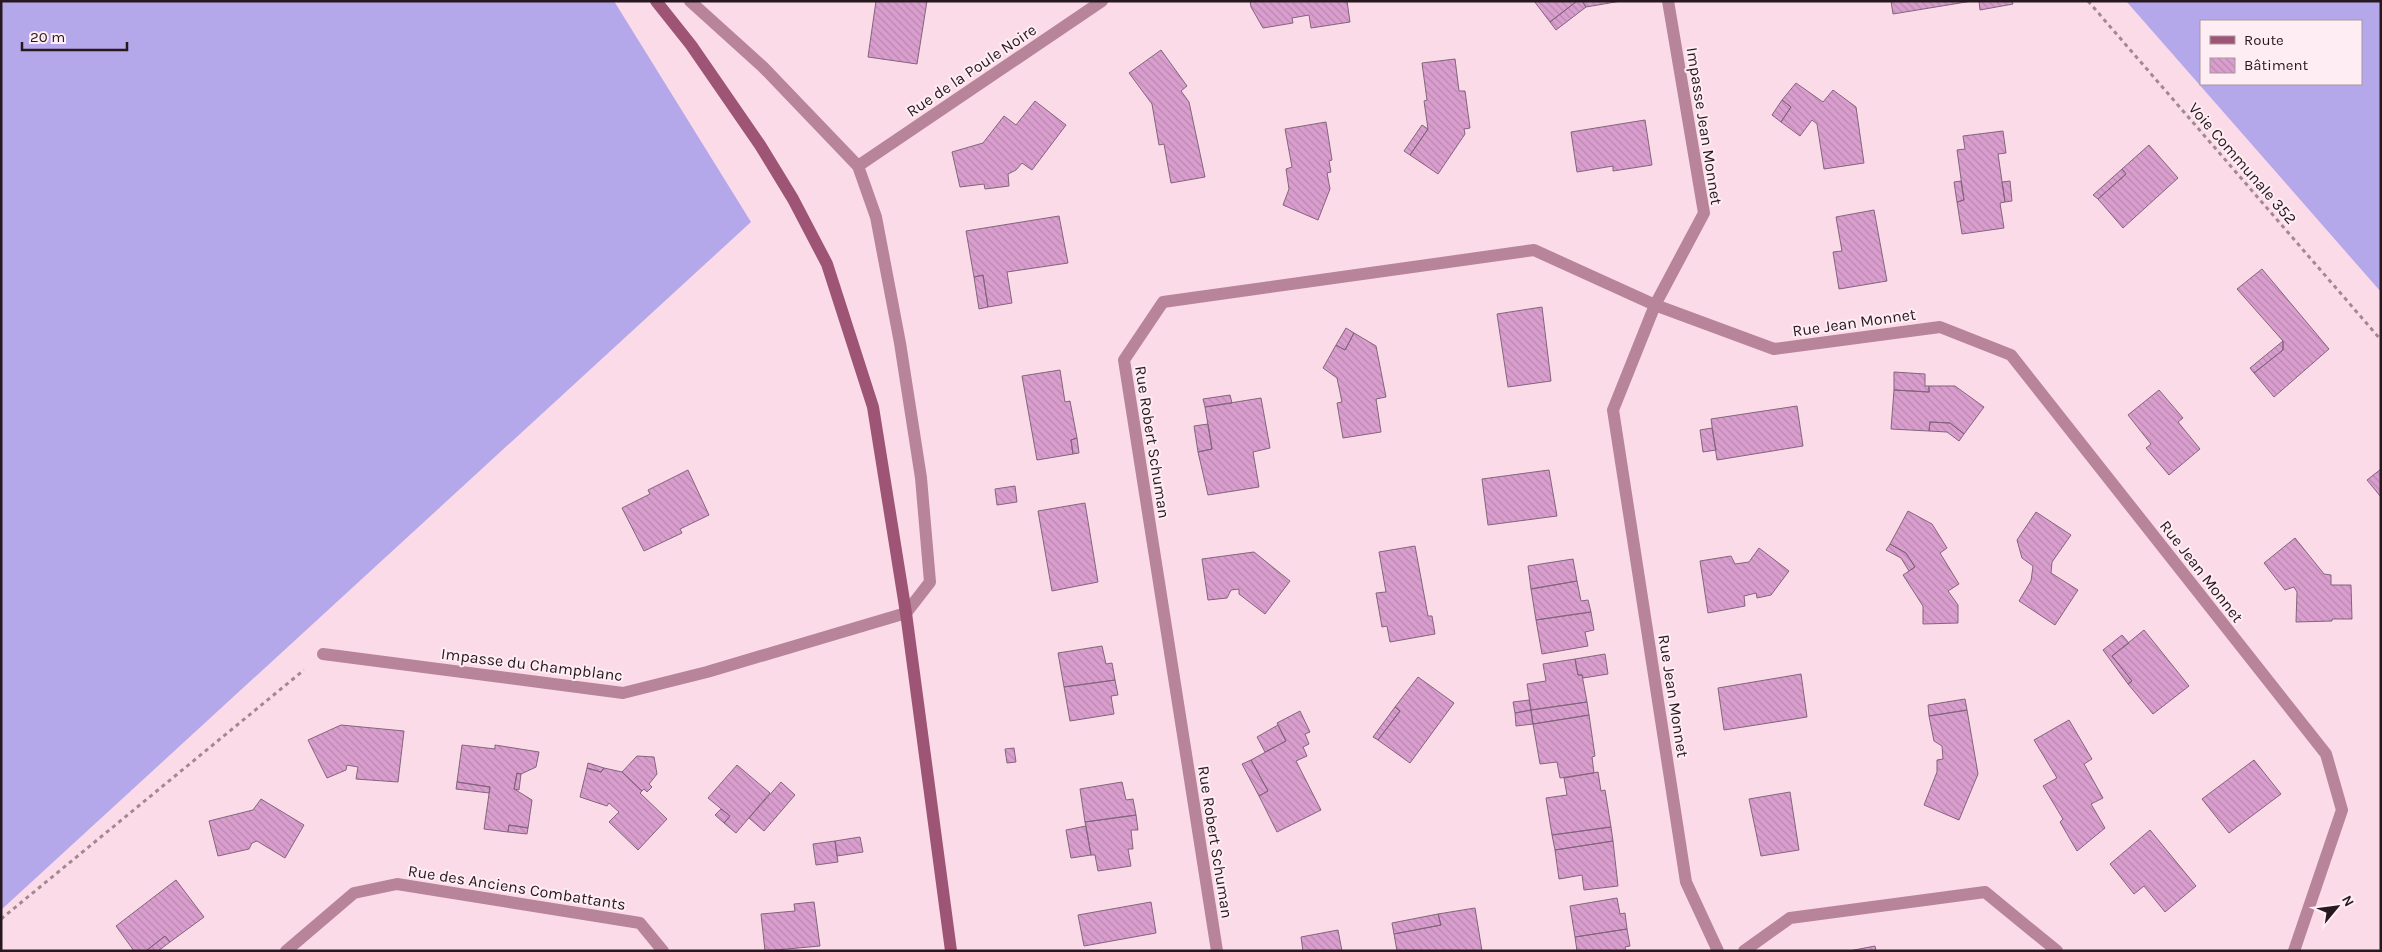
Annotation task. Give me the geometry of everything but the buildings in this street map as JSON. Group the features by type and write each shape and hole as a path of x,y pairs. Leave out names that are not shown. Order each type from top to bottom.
{"main road":[{"path":"656,1 691,45 760,145 793,199 827,264 873,407 906,613 951,951"}],"street":[{"path":"690,1 763,67 858,166 876,217 900,343 921,478 930,582 906,613"},
{"name":"Rue de la Poule Noire","path":"858,166 1102,1"},
{"name":"Impasse Jean Monnet","path":"1655,305 1704,213 1668,1"},
{"name":"Rue Robert Schuman","path":"1216,951 1124,360 1163,302 1534,250 1655,305"},
{"name":"Rue Jean Monnet","path":"1718,951 1686,882 1613,410 1655,305 1774,350 1940,327 2011,355 2326,754 2342,810 2294,951"},
{"name":"Impasse du Champblanc","path":"323,654 623,693 707,672 906,613"},
{"name":"Rue des Anciens Combattants","path":"286,951 354,893 397,884 640,923 663,951"},
{"path":"1744,951 1790,918 1985,892 2057,951"}],"path":[{"name":"Voie Communale 352","path":"2088,1 2381,340"},
{"path":"1,918 323,654"}],"shaded area":[{"path":"1,1 614,1 751,222 1,910"},
{"path":"2126,1 2381,1 2381,292"}]}
